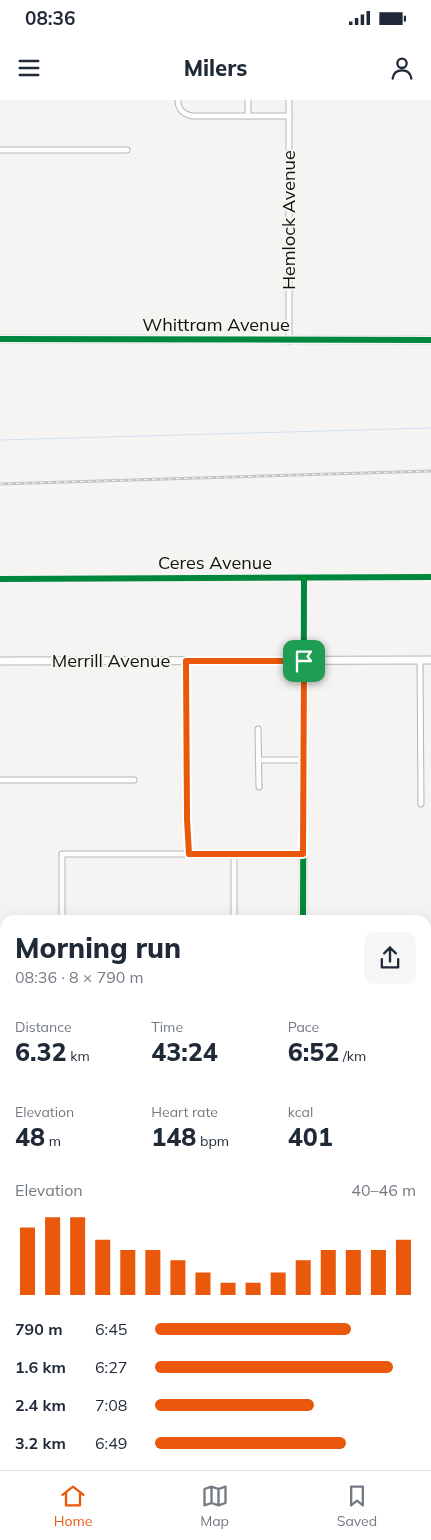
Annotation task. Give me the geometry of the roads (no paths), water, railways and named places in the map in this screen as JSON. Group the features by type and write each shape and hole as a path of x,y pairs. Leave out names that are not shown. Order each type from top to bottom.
{"street":[{"path":"178,100 181,111 192,116 289,116"},
{"path":"248,100 248,116"},
{"name":"Hemlock Avenue","path":"289,100 289,341"},
{"path":"0,150 127,150"},
{"name":"Whittram Avenue","path":"0,339 431,340"},
{"name":"Ceres Avenue","path":"0,579 431,577"},
{"path":"303,915 304,578"},
{"path":"420,660 421,804"},
{"name":"Merrill Avenue","path":"0,661 431,660"},
{"path":"186,661 189,854"},
{"path":"258,730 259,787"},
{"path":"258,760 304,760"},
{"path":"0,780 134,780"},
{"path":"62,915 62,854 303,854"},
{"path":"234,854 234,915"}],"waterway":[{"path":"0,440 431,428"}],"railway":[{"path":"0,484 431,471"}]}
